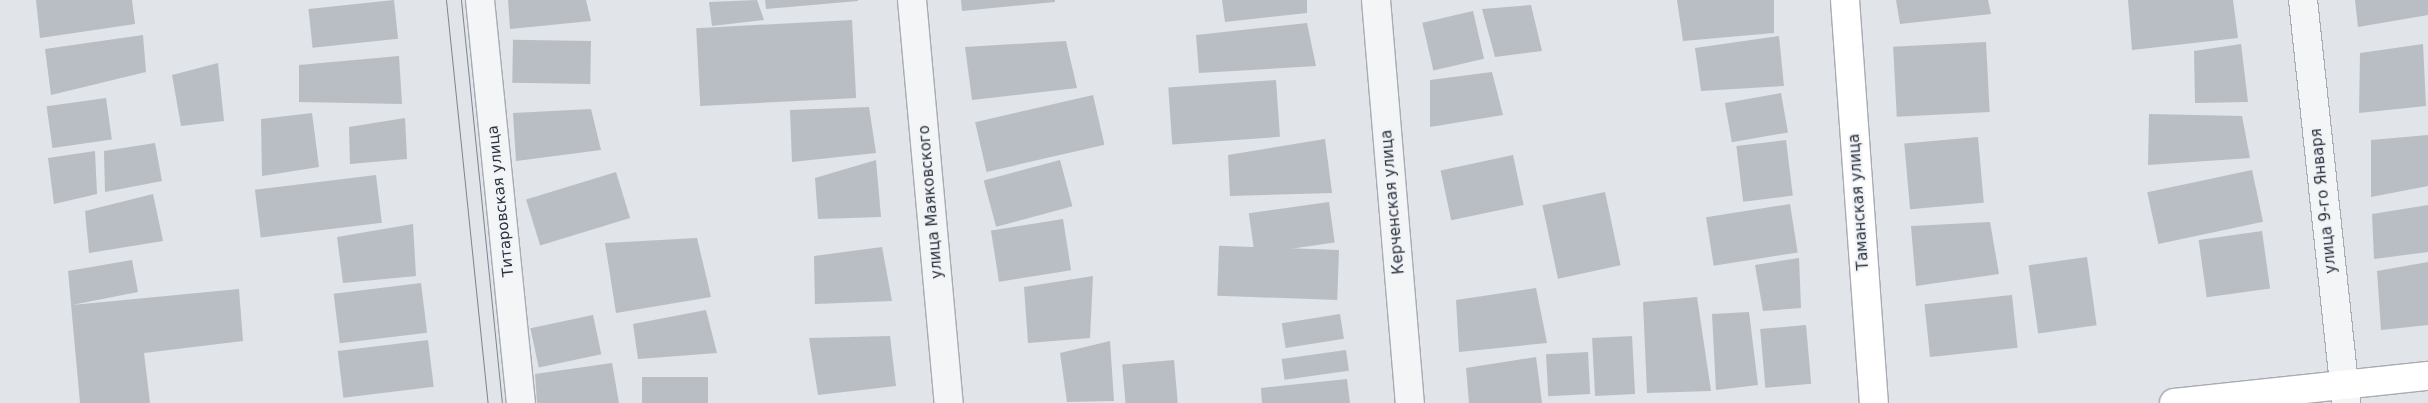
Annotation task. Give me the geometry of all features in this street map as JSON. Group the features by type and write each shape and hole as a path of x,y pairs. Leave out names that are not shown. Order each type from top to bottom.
{"street":[{"name":"Титаровская улица","path":"480,0 521,403"},
{"name":"улица Маяковского","path":"912,0 949,403"},
{"name":"Керченская улица","path":"1376,0 1410,403"},
{"name":"Таманская улица","path":"1845,0 1874,403"},
{"name":"улица 9-го Января","path":"2302,0 2345,393"},
{"path":"2174,403 2345,393 2428,376"}],"building":[{"path":"36,0 132,0 135,24 40,38"},
{"path":"394,0 398,39 313,48 308,9"},
{"path":"508,0 586,0 591,21 510,29"},
{"path":"757,0 764,20 712,26 709,2"},
{"path":"765,0 858,0 858,1 766,9"},
{"path":"961,0 1055,0 1055,2 962,11"},
{"path":"1222,0 1307,0 1307,13 1225,22"},
{"path":"1677,0 1774,0 1774,33 1683,41"},
{"path":"1896,0 1988,0 1991,14 1900,24"},
{"path":"2128,0 2233,0 2238,38 2132,50"},
{"path":"2355,0 2428,0 2428,15 2358,27"},
{"path":"1531,5 1542,51 1495,57 1482,9"},
{"path":"1473,11 1484,59 1433,70 1422,23"},
{"path":"852,20 856,98 700,106 696,28"},
{"path":"1307,23 1316,66 1199,73 1196,35"},
{"path":"143,35 146,72 51,95 45,49"},
{"path":"1779,36 1784,86 1701,91 1695,48"},
{"path":"513,40 591,41 590,84 512,83"},
{"path":"1066,41 1077,88 972,100 965,47"},
{"path":"1986,42 1990,112 1897,117 1893,47"},
{"path":"2241,44 2248,102 2195,103 2194,51"},
{"path":"2423,44 2426,106 2359,113 2360,53"},
{"path":"399,56 402,104 299,102 299,65"},
{"path":"218,63 224,121 181,126 172,75"},
{"path":"1492,72 1503,115 1430,127 1430,80"},
{"path":"1276,80 1280,137 1172,144 1168,88"},
{"path":"1781,93 1788,132 1732,142 1725,103"},
{"path":"1093,95 1104,145 987,172 975,122"},
{"path":"106,98 112,140 52,148 47,106"},
{"path":"869,107 876,153 792,162 790,110"},
{"path":"591,109 601,150 516,161 513,113"},
{"path":"312,113 319,167 262,176 261,119"},
{"path":"2149,114 2242,116 2250,158 2148,165"},
{"path":"405,118 407,159 350,164 349,127"},
{"path":"2428,135 2428,186 2371,197 2371,140"},
{"path":"1978,137 1984,203 1910,209 1904,143"},
{"path":"1325,139 1332,193 1230,196 1228,155"},
{"path":"1786,140 1793,196 1743,202 1736,146"},
{"path":"155,143 162,181 105,192 104,151"},
{"path":"95,151 97,194 54,204 48,158"},
{"path":"1513,155 1524,205 1451,220 1441,170"},
{"path":"876,160 881,217 818,219 815,178"},
{"path":"1060,160 1072,206 996,227 984,180"},
{"path":"2252,170 2263,222 2158,244 2147,192"},
{"path":"616,172 630,218 540,245 526,199"},
{"path":"376,175 382,223 261,238 255,190"},
{"path":"1605,192 1621,265 1558,279 1542,205"},
{"path":"153,194 163,241 89,253 85,211"},
{"path":"1329,202 1335,243 1254,254 1249,213"},
{"path":"1790,204 1798,252 1714,266 1706,217"},
{"path":"2428,205 2428,252 2374,259 2372,214"},
{"path":"1063,219 1071,270 999,282 991,230"},
{"path":"1990,222 1999,274 1916,286 1911,226"},
{"path":"413,224 416,276 343,283 337,237"},
{"path":"2262,231 2270,288 2207,297 2199,240"},
{"path":"697,238 711,297 616,313 605,243"},
{"path":"1219,246 1339,250 1337,300 1217,296"},
{"path":"882,247 892,301 815,304 814,256"},
{"path":"2087,257 2097,325 2038,334 2029,265"},
{"path":"1799,258 1801,308 1763,311 1755,265"},
{"path":"132,260 138,292 72,305 239,289 243,341 144,353 150,403 80,403 68,271"},
{"path":"2428,262 2428,325 2381,330 2377,271"},
{"path":"1093,276 1090,338 1028,343 1024,287"},
{"path":"421,283 427,333 340,343 334,294"},
{"path":"1536,288 1547,343 1459,352 1456,300"},
{"path":"2012,295 2018,348 1930,357 1924,304"},
{"path":"1697,297 1711,391 1647,393 1643,302"},
{"path":"706,310 717,353 638,359 633,324"},
{"path":"1749,312 1758,385 1716,390 1712,314"},
{"path":"1340,314 1344,339 1286,348 1282,323"},
{"path":"593,315 601,354 539,367 530,328"},
{"path":"1806,325 1811,384 1765,388 1760,329"},
{"path":"890,336 896,386 818,395 809,338"},
{"path":"1632,336 1635,394 1595,396 1592,338"},
{"path":"428,340 434,387 343,398 338,351"},
{"path":"1110,341 1114,401 1067,402 1060,353"},
{"path":"1346,350 1349,371 1285,380 1282,359"},
{"path":"1588,352 1590,394 1548,396 1546,354"},
{"path":"1536,357 1542,403 1469,403 1466,368"},
{"path":"1174,360 1178,403 1126,403 1122,365"},
{"path":"612,363 619,403 537,403 535,374"},
{"path":"642,377 708,377 708,403 642,403"},
{"path":"1347,379 1350,403 1262,403 1261,388"}],"tram line":[{"path":"446,0 488,403"},
{"path":"461,0 502,403"}]}
